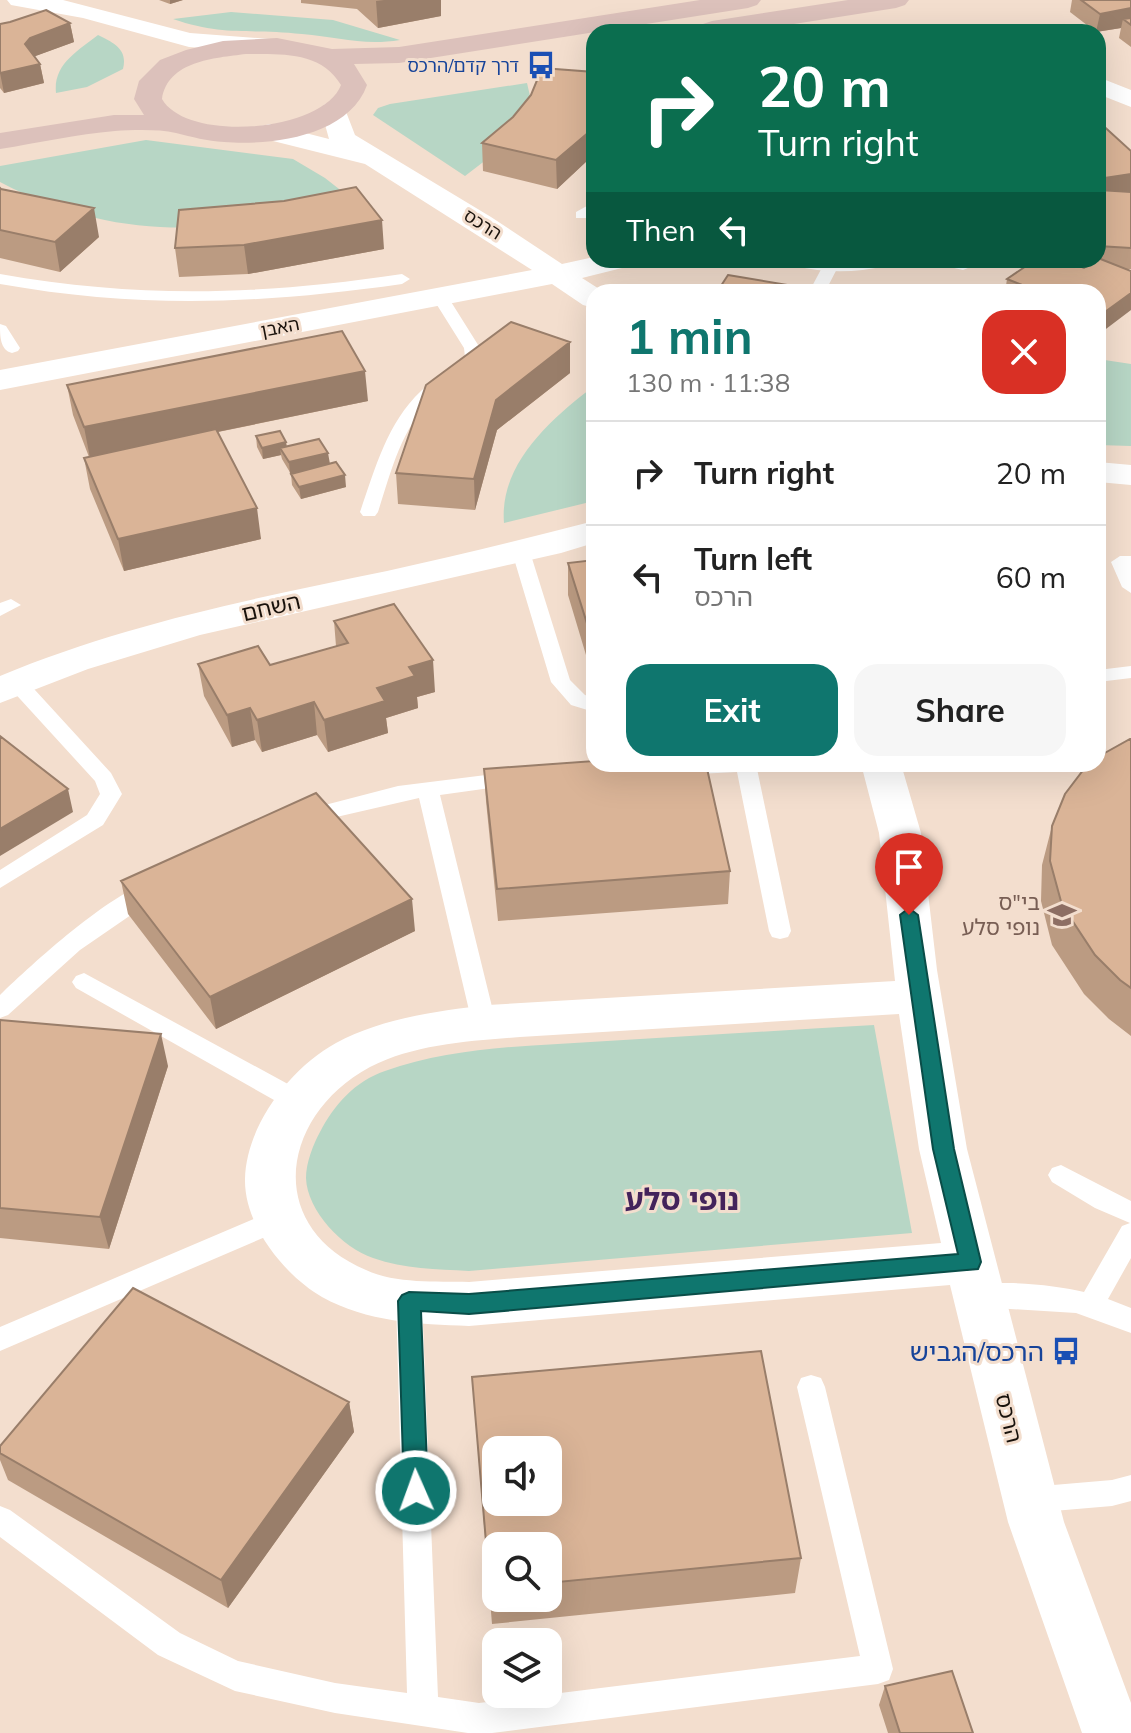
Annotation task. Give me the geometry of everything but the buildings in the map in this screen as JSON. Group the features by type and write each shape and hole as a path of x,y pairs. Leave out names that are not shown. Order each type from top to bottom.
{"main road":[{"path":"596,24 748,0"},
{"path":"744,24 896,0"},
{"path":"124,91 191,57 213,50 271,46 327,57 399,55 586,26"},
{"path":"158,76 148,99 159,115 211,133 270,132 304,125 389,83 586,49"},
{"path":"327,57 347,70 354,85 340,106"},
{"path":"0,115 81,102"},
{"path":"0,141 114,123 178,124"}],"street":[{"path":"19,0 111,18 189,40 271,46"},
{"path":"111,18 154,40 163,50 166,57 158,76"},
{"path":"1106,88 1131,99"},
{"name":"הרכס","path":"340,106 343,139 481,223 586,293"},
{"name":"הרכס","path":"270,132 368,156"},
{"name":"האבן","path":"0,380 586,268"},
{"path":"1106,473 1131,475"},
{"name":"השחם","path":"9,687 101,651 158,635 254,610 535,549 586,534"},
{"name":"השחם","path":"535,549 586,543"},
{"name":"הרכס","path":"883,772 900,833 919,996 943,1149 1030,1500 1112,1733"},
{"path":"919,996 484,1023 411,1035 366,1049 330,1069 299,1102 278,1139 268,1180 277,1220 312,1260 349,1287 409,1301 469,1304 974,1279"}],"lane":[{"path":"0,279 122,297 190,300 313,293 402,279"},
{"path":"0,300 17,283"},
{"path":"369,512 394,439 408,416 423,397 474,358 472,348 440,297"},
{"path":"253,298 274,328"},
{"path":"0,329 12,348"},
{"path":"535,549 561,682 578,700 586,702"},
{"path":"1131,562 1120,562 1131,587"},
{"path":"1106,675 1131,672"},
{"path":"0,880 95,820 111,794 104,778 9,687"},
{"path":"748,772 780,931"},
{"path":"290,823 398,793 536,777"},
{"path":"428,789 484,1023"},
{"path":"0,1009 32,977 108,916 176,875"},
{"path":"84,982 299,1102"},
{"path":"1061,1175 1131,1213"},
{"path":"0,1339 277,1220"},
{"path":"1091,1304 1131,1234"},
{"path":"974,1279 1111,1309 1131,1321"},
{"path":"409,1301 423,1711"},
{"path":"0,1520 169,1644 235,1676 335,1698 479,1719 878,1669 811,1387"},
{"path":"1030,1500 1112,1493 1131,1488"}],"green space":[{"path":"231,12 333,20 400,40 362,42 284,32 223,30 173,19"},
{"path":"98,35 122,52 123,69 87,87 56,93 58,74 68,59"},
{"path":"527,83 530,96 495,153 465,176 373,115 378,108 390,104"},
{"path":"146,140 293,159 325,178 362,207 266,221 178,228 135,225 92,217 47,203 0,182 0,166"},
{"path":"1106,360 1131,364 1131,446 1106,445"},
{"path":"586,393 586,503 504,523 510,481 519,462 561,413"},
{"path":"874,1025 912,1233 469,1271 433,1269 385,1262 350,1246 329,1227 308,1191 306,1172 310,1154 339,1103 374,1075 412,1063 439,1056 523,1046"}],"place":[{"name":"דרך קדם/הרכס","path":"541,65"},
{"name":"בי\"ס נופי סלע","path":"1062,915"},
{"name":"הרכס/הגביש","path":"1066,1351"}],"district":[{"name":"נופי סלע","path":"682,1199"}],"route":[{"path":"416,1491 409,1301 469,1304 971,1262 943,1149 909,915"}]}
